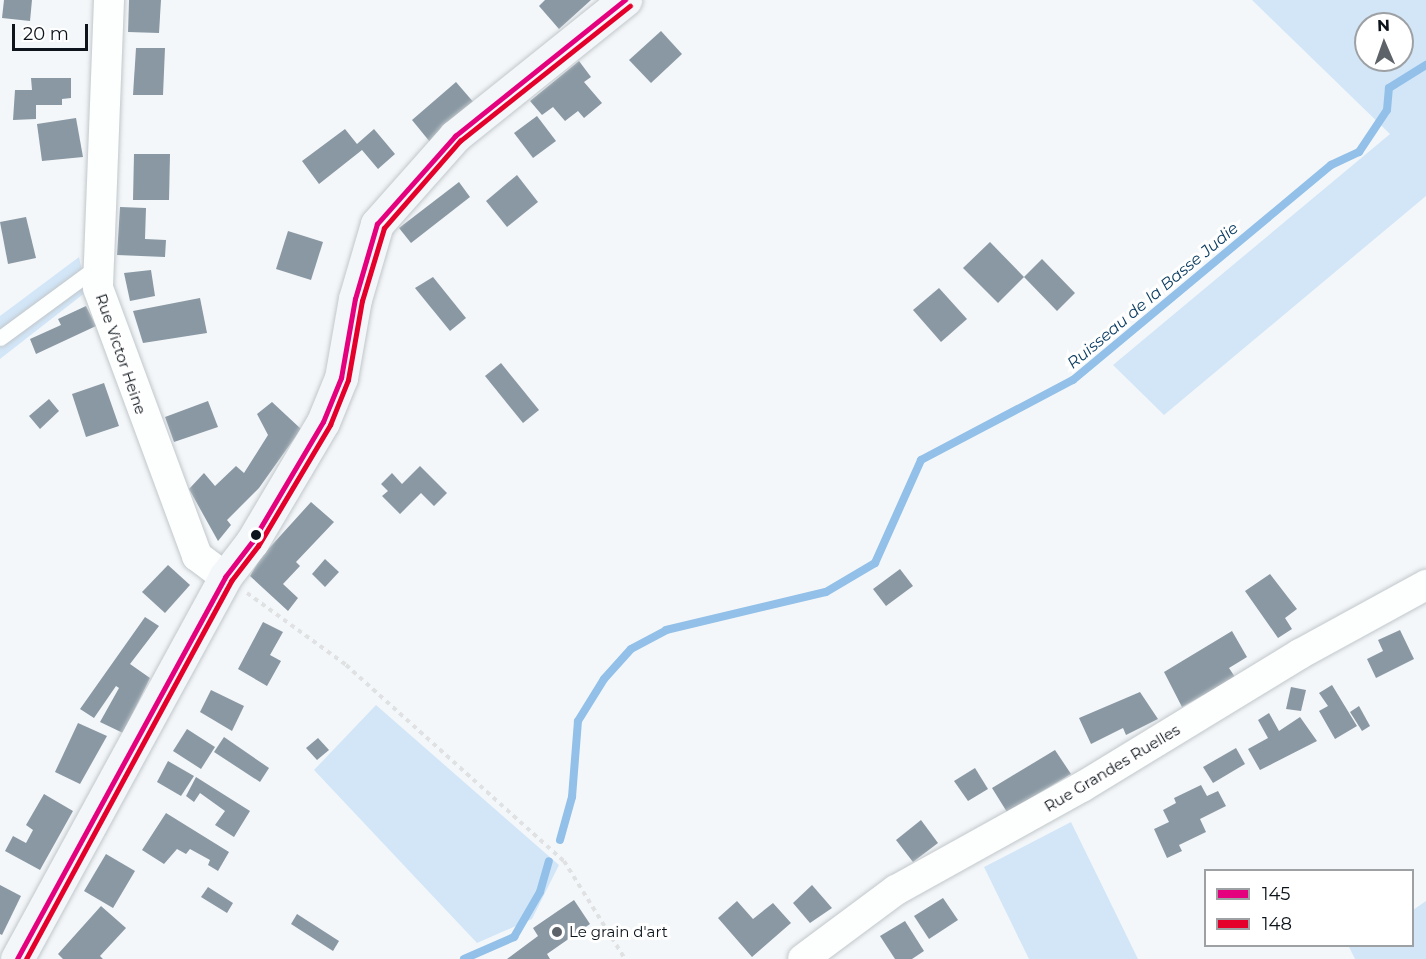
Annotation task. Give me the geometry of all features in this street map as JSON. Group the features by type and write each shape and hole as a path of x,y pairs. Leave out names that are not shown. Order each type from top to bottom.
{"street":[{"name":"Rue Victor Heine","path":"109,0 98,288 197,556 225,577"},
{"path":"16,959 225,577 252,542 323,422 341,378 355,300 377,225 455,136 626,0"},
{"name":"Rue Grandes Ruelles","path":"803,959 896,890 1082,787 1300,654 1426,585"}],"lane":[{"path":"0,338 98,266"}],"path":[{"path":"225,577 346,665 564,861 625,959"}],"shaded area":[{"path":"1252,0 1426,0 1426,196 1164,415 1113,365 1390,134"},
{"path":"79,257 86,292 0,359 0,316"},
{"path":"376,705 559,865 532,919 477,943 314,770"},
{"path":"1071,822 1138,959 1029,959 984,867"},
{"path":"1426,901 1426,959 1355,959 1349,947 1414,947 1414,909"}],"building":[{"path":"4,0 32,0 30,21 2,18"},
{"path":"129,0 161,0 159,33 128,32"},
{"path":"545,0 591,0 559,29 539,6"},
{"path":"661,31 682,54 651,83 629,60"},
{"path":"136,48 165,48 163,95 133,95"},
{"path":"579,61 591,77 584,82 602,103 584,118 578,111 565,121 553,107 542,115 530,101"},
{"path":"31,78 71,78 71,98 62,99 62,105 36,105 36,119 13,120 15,90 32,90"},
{"path":"456,82 475,104 430,142 412,120"},
{"path":"537,116 556,141 533,158 514,133"},
{"path":"76,118 83,157 42,161 37,124"},
{"path":"345,129 357,144 374,129 395,154 378,169 362,150 319,184 302,161"},
{"path":"134,154 170,154 169,200 133,200"},
{"path":"517,175 538,202 507,227 486,201"},
{"path":"459,182 470,197 411,243 399,228"},
{"path":"120,207 146,208 145,239 166,240 165,257 117,255"},
{"path":"26,217 36,258 8,264 0,222"},
{"path":"288,231 323,242 311,280 276,269"},
{"path":"990,242 1024,277 998,303 963,268"},
{"path":"1042,259 1075,293 1057,311 1024,277"},
{"path":"151,270 155,296 130,301 124,273"},
{"path":"433,277 466,318 450,331 415,288"},
{"path":"939,288 967,319 941,342 913,310"},
{"path":"200,298 207,333 143,343 133,311"},
{"path":"86,306 96,326 36,354 30,339 61,325 58,319"},
{"path":"501,363 539,410 523,423 485,376"},
{"path":"104,383 119,426 86,437 72,394"},
{"path":"49,399 59,411 40,429 29,416"},
{"path":"208,401 218,427 174,442 165,417"},
{"path":"272,402 301,429 259,488 227,520 231,525 218,541 189,489 204,473 215,486 236,466 244,473 268,435 257,414"},
{"path":"420,466 447,493 434,506 421,493 400,514 382,496 388,491 381,484 392,473 402,484"},
{"path":"311,502 334,522 296,562 300,566 283,584 298,598 288,611 250,576 262,556"},
{"path":"325,559 339,572 325,587 312,574"},
{"path":"168,565 190,585 165,613 142,592"},
{"path":"900,569 913,586 886,606 873,589"},
{"path":"1270,574 1297,609 1285,618 1292,629 1278,638 1245,591"},
{"path":"145,617 159,626 130,664 150,678 123,733 100,722 119,688 116,686 94,718 80,709"},
{"path":"263,622 283,632 270,655 281,661 267,686 238,669"},
{"path":"1400,630 1414,659 1376,678 1367,659 1383,651 1378,640"},
{"path":"1232,631 1247,657 1229,668 1235,677 1182,707 1164,672"},
{"path":"1332,685 1357,726 1335,739 1319,711 1328,706 1319,693"},
{"path":"1291,687 1306,690 1301,711 1286,709"},
{"path":"211,690 244,706 232,731 200,712"},
{"path":"1140,692 1158,719 1126,735 1123,728 1091,744 1079,718"},
{"path":"1359,706 1370,726 1362,731 1350,712"},
{"path":"1269,713 1279,731 1300,717 1317,741 1260,770 1248,749 1268,738 1258,720"},
{"path":"78,723 107,736 80,784 55,772"},
{"path":"187,729 215,747 201,769 173,751"},
{"path":"224,737 269,768 260,782 214,752"},
{"path":"318,738 329,750 317,760 306,748"},
{"path":"1236,748 1245,764 1213,783 1203,767"},
{"path":"1055,750 1071,774 1007,812 992,788"},
{"path":"168,761 194,776 181,796 157,782"},
{"path":"975,768 988,789 968,801 954,781"},
{"path":"196,777 250,811 234,837 215,825 225,811 200,793 194,802 186,796"},
{"path":"1201,785 1207,796 1218,791 1226,806 1200,819 1206,832 1179,845 1182,851 1167,858 1154,829 1169,822 1163,810 1176,803 1174,798"},
{"path":"44,794 73,811 40,870 5,851 13,836 26,843 33,830 26,825"},
{"path":"166,813 229,852 218,871 208,865 210,860 190,849 186,854 177,849 164,864 142,850"},
{"path":"921,820 938,843 913,862 896,840"},
{"path":"106,854 135,871 113,908 84,891"},
{"path":"0,885 21,896 2,935 0,934"},
{"path":"812,885 832,908 810,923 793,903"},
{"path":"208,887 233,903 227,913 201,897"},
{"path":"943,898 958,920 929,939 914,916"},
{"name":"Le grain d'art","path":"574,900 590,924 547,954 550,959 507,959 538,936 533,928"},
{"path":"737,901 753,919 773,903 791,923 752,957 718,918"},
{"path":"101,906 126,928 100,956 103,959 63,959 58,954"},
{"path":"297,914 339,941 333,951 291,924"},
{"path":"905,921 924,951 912,959 895,959 880,936"}],"waterway":[{"name":"Ruisseau de la Basse Judie","path":"560,840 572,797 578,721 604,679 631,649 666,630 826,592 875,563 921,460 1073,380 1331,165 1359,152 1387,110 1389,88 1426,65"},
{"name":"Ruisseau de la Basse Judie","path":"464,959 514,937 540,892 549,861"}],"transit line":[{"name":"145","path":"17,959 225,577 252,542 323,422 341,378 355,299 377,224 455,136 625,0"},
{"name":"148","path":"26,959 231,581 258,546 330,425 348,380 362,301 384,228 460,141 630,6"}],"place":[{"name":"Le grain d'art","path":"557,932"}]}
